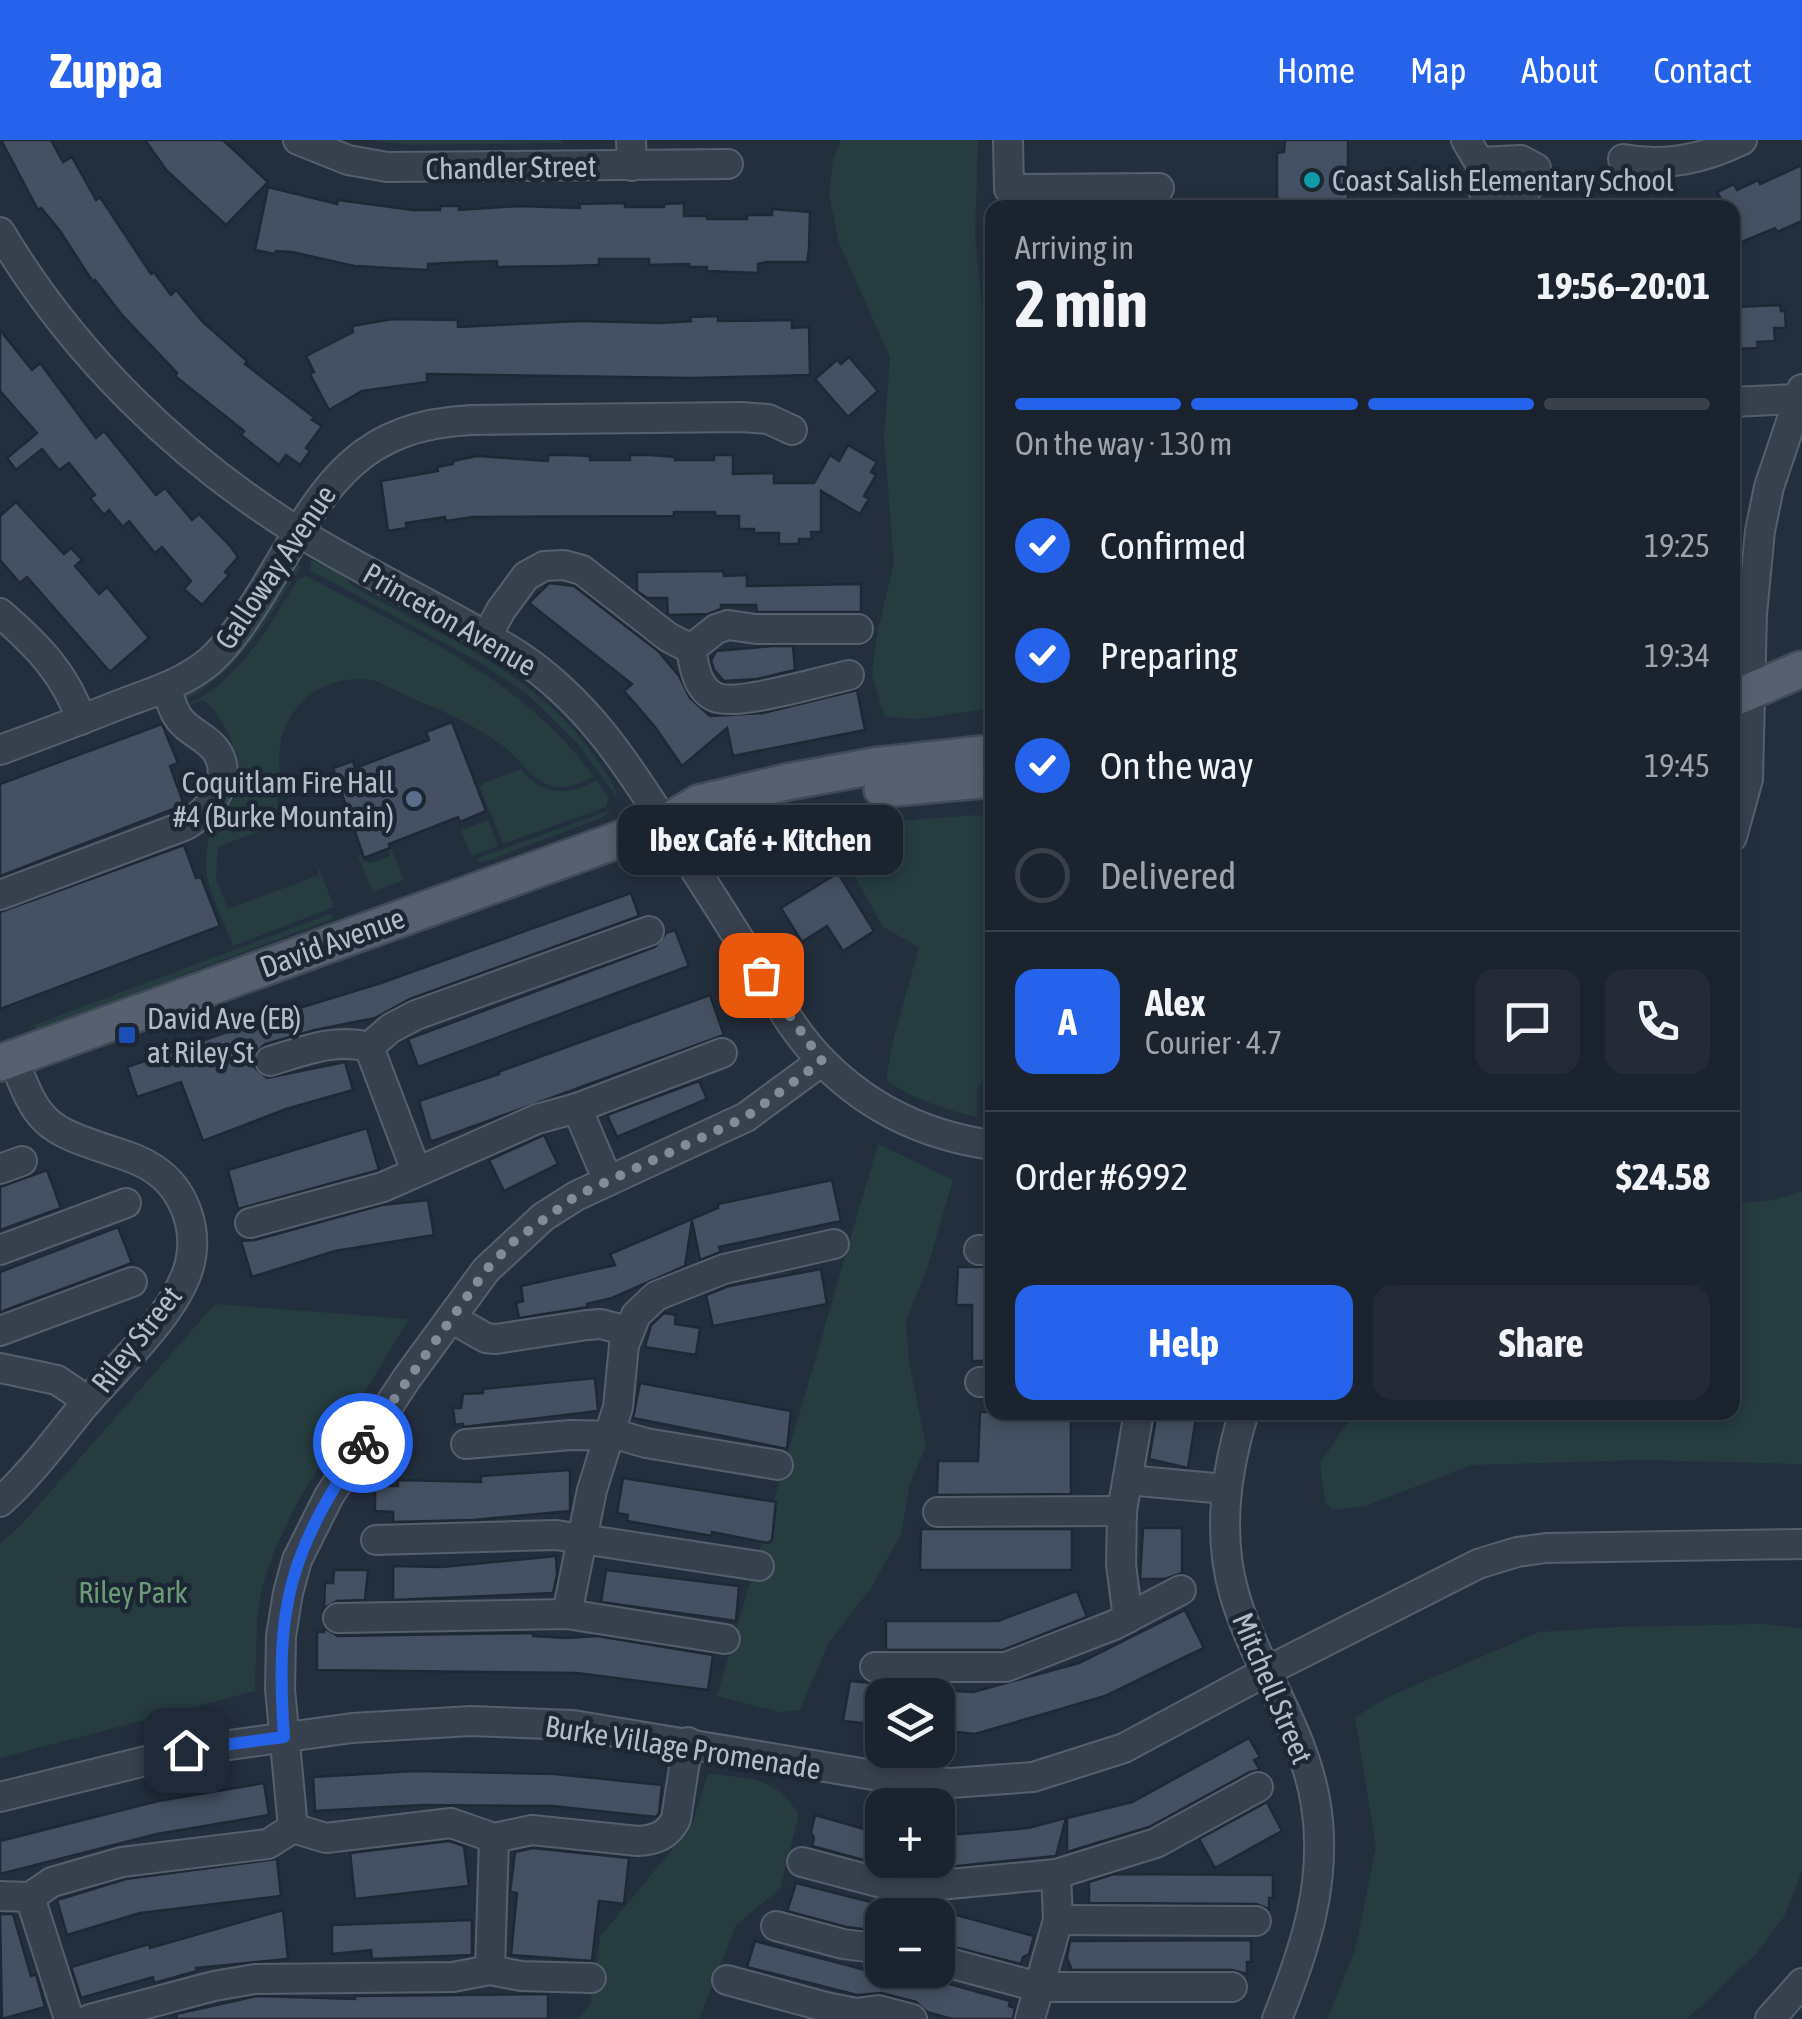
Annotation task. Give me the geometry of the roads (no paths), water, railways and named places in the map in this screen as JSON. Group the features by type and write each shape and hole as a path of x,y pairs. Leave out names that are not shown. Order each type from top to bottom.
{"main road":[{"path":"1742,684 1802,647"},
{"path":"1742,684 1802,669"},
{"name":"David Avenue","path":"7,1060 665,823 699,803 892,763 985,754"},
{"name":"David Avenue","path":"665,823 700,826 880,790 985,780"}],"street":[{"name":"Chandler Street","path":"298,140 348,160 387,167 631,153 728,164"},
{"path":"1008,140 1009,189 1159,188"},
{"path":"1466,140 1480,162 1521,160 1536,168 1535,180 1528,187 1483,190"},
{"path":"1623,159 1672,163 1700,157 1742,140"},
{"name":"Princeton Avenue","path":"0,232 49,305 138,407 206,467 299,532 488,636 545,674 588,713 626,761 778,1002 822,1061 861,1095 908,1122 985,1143"},
{"path":"1740,401 1800,394 1769,487 1760,531 1742,684 1748,779 1740,808"},
{"name":"Galloway Avenue","path":"0,750 195,673 233,636 333,481 378,442 430,423 471,420 756,418 792,430"},
{"path":"488,636 526,576 544,566 564,565 582,570 691,649 702,686 716,698 736,700 849,676"},
{"path":"0,612 44,653 60,674 82,720"},
{"path":"691,649 716,629 728,625 756,629 858,629"},
{"path":"0,895 184,826 205,811 219,789 222,762 212,746 180,720 166,687"},
{"path":"369,1047 391,1028 416,1015 650,931"},
{"path":"270,1061 322,1045 348,1042 369,1047"},
{"path":"369,1047 416,1171"},
{"path":"250,1224 382,1186 537,1119 578,1108 722,1053"},
{"name":"Riley Street","path":"0,1502 156,1320 183,1281 192,1249 188,1216 172,1184 152,1168 68,1137 49,1125 7,1060"},
{"path":"293,1828 280,1689 281,1636 298,1560 334,1486 486,1270 513,1242 576,1196 746,1117 822,1061"},
{"path":"578,1108 608,1181"},
{"path":"0,1250 126,1203"},
{"path":"567,1614 592,1490 618,1406 627,1331 636,1315 656,1296 724,1268 834,1244"},
{"path":"0,1331 132,1282"},
{"path":"451,1318 486,1338 496,1339 601,1324 627,1331"},
{"path":"2,1376 57,1380 88,1401"},
{"path":"1128,1618 1121,1566 1122,1511 1138,1420"},
{"name":"Mitchell Street","path":"1242,1420 1226,1489 1234,1592 1304,1750 1319,1840 1310,1928 1276,2019"},
{"path":"466,1444 611,1435 778,1465"},
{"path":"1128,1480 1226,1489"},
{"path":"938,1512 1122,1511"},
{"path":"376,1540 556,1535 759,1566"},
{"name":"Burke Village Promenade","path":"0,1797 186,1750 352,1728 471,1721 574,1724 902,1780 950,1783 1033,1776 1124,1748 1478,1564 1517,1552 1546,1548 1802,1544"},
{"path":"875,1666 1006,1667 1128,1618 1182,1590"},
{"path":"338,1618 567,1614 725,1638"},
{"path":"0,1896 30,1898 52,1882 122,1862 268,1844 293,1828 326,1838 451,1823 494,1838 532,1830 638,1842 663,1835 676,1818 688,1742"},
{"path":"802,1862 889,1885 928,1886 1056,1874 1156,1843 1258,1787"},
{"path":"490,1970 494,1838"},
{"path":"1030,2019 1058,1920 1056,1874"},
{"path":"30,1898 70,2016 255,1979 454,1977 490,1970 521,1976 591,1978"},
{"path":"1058,1920 1256,1921"},
{"path":"776,1926 865,1948"},
{"path":"955,1965 1038,1987 1232,1987"},
{"path":"727,1980 826,2008 856,2013 878,2010 912,2019"},
{"path":"1770,2019 1802,1983"}],"place":[{"name":"Coast Salish Elementary School","path":"1312,180"},
{"name":"Coquitlam Fire Hall #4 (Burke Mountain)","path":"414,799"},
{"name":"Ibex Café + Kitchen","path":"761,975"},
{"name":"David Ave (EB) at Riley St","path":"127,1035"}],"park label":[{"name":"Riley Park","path":"133,1592"}]}
